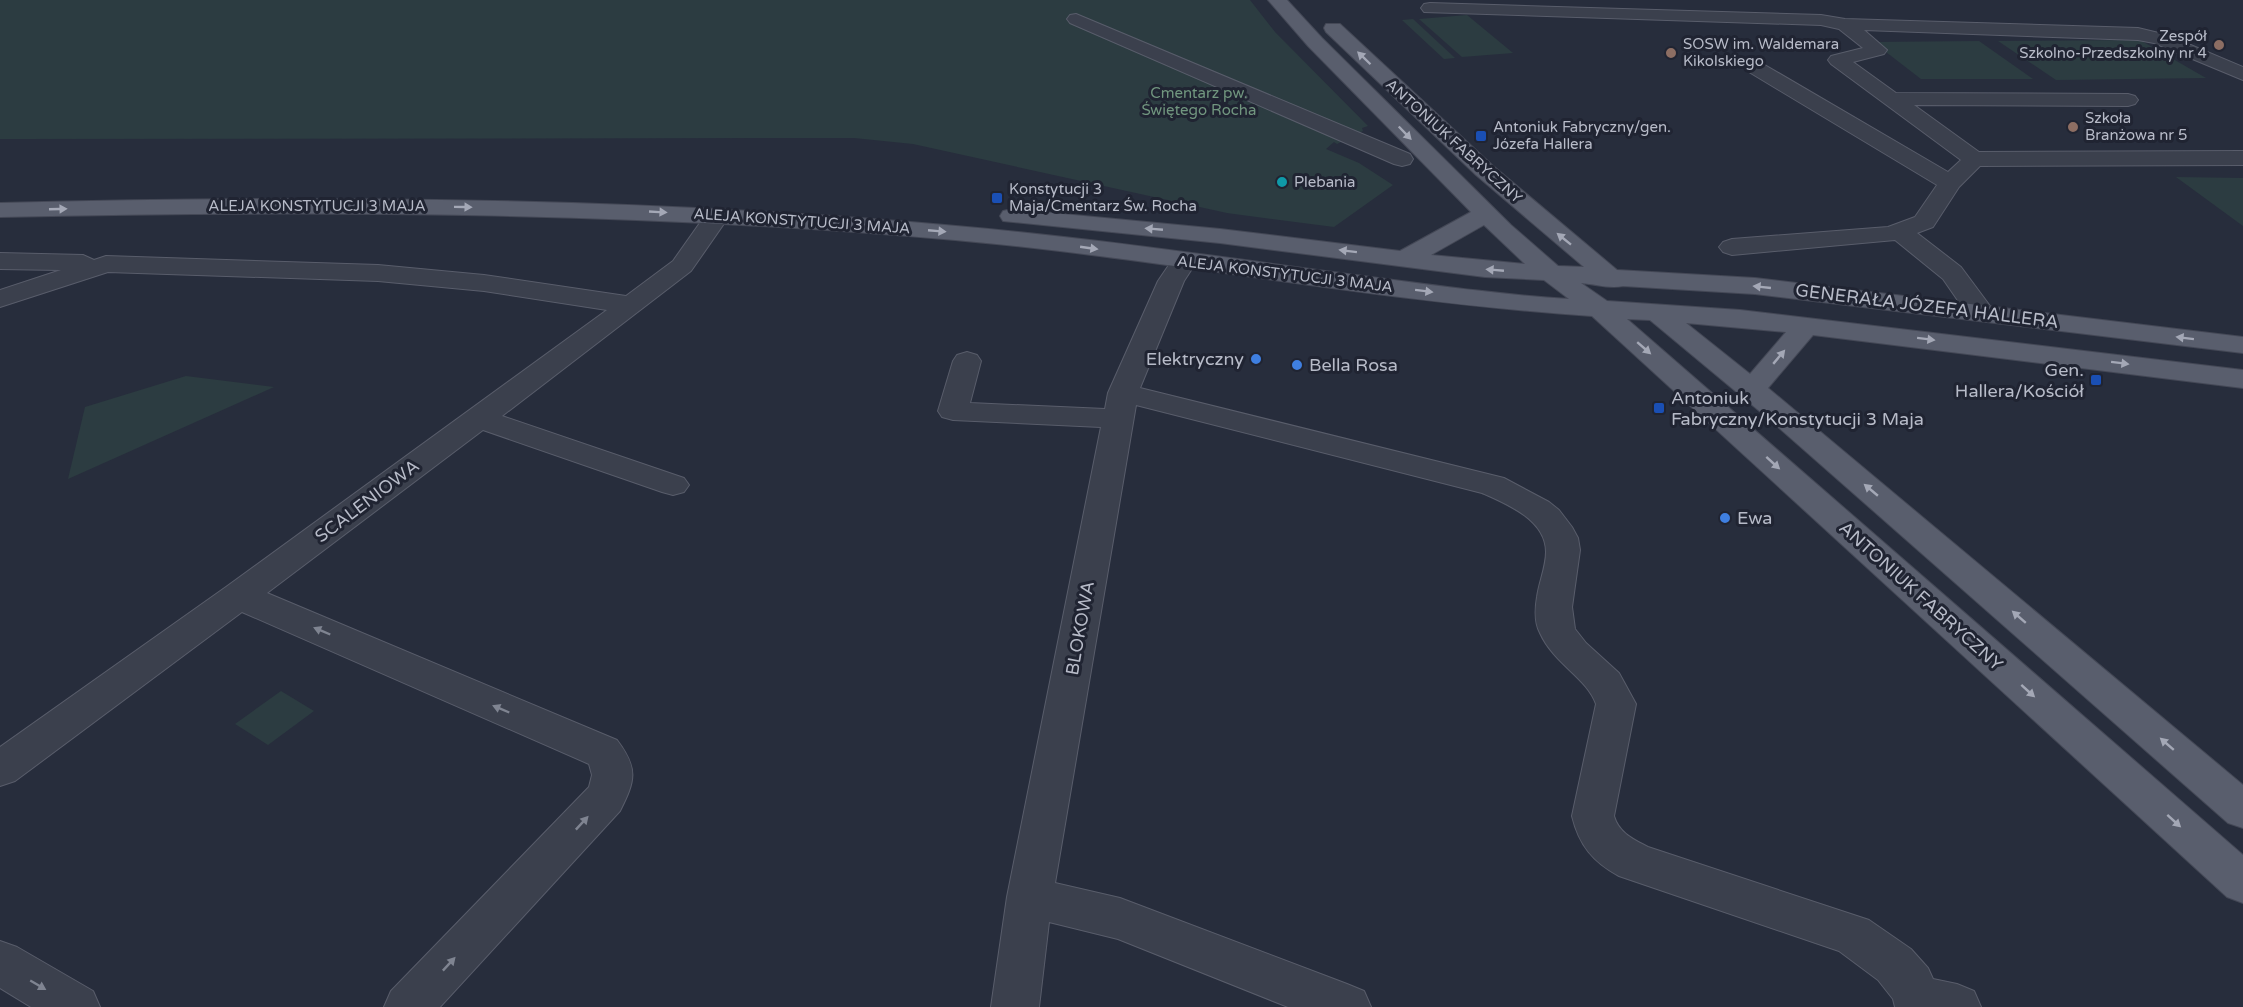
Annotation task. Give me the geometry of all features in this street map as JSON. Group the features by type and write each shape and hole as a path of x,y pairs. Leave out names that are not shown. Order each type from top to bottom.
{"main road":[{"name":"ANTONIUK FABRYCZNY","path":"1277,0 1315,42 1486,214 1553,275 1600,309 2243,883"},
{"name":"ANTONIUK FABRYCZNY","path":"1320,16 1484,170 1609,276 1659,313"},
{"path":"1446,174 1484,170"},
{"name":"ALEJA KONSTYTUCJI 3 MAJA","path":"12,187 400,184"},
{"name":"ALEJA KONSTYTUCJI 3 MAJA","path":"481,185 736,195 950,210 1220,236 1553,275 1609,276"},
{"name":"ALEJA KONSTYTUCJI 3 MAJA","path":"0,210 356,204 637,210 718,215 1031,240 1484,299 1659,313"},
{"path":"1406,258 1486,214"},
{"name":"GENERAŁA JÓZEFA HALLERA","path":"1609,276 1728,284 1980,312 2243,345"},
{"path":"1875,300 1887,334"},
{"path":"1659,313 1752,389 2243,810"},
{"name":"GENERAŁA JÓZEFA HALLERA","path":"1659,313 1704,315 1887,334 2243,379"},
{"path":"1752,389 1806,326"},
{"path":"1730,424 1780,413"}],"street":[{"path":"1763,0 1795,6 2052,14"},
{"path":"1430,8 1821,20 1845,24 2138,34 2160,39 2243,74"},
{"path":"1076,19 1402,159"},
{"path":"1845,24 1876,50 1838,60 1895,99 1974,159 2243,158"},
{"path":"1756,68 1950,183"},
{"path":"1895,99 2128,100"},
{"path":"1732,247 1891,234 1924,222 1950,183 1974,159"},
{"name":"SCALENIOWA","path":"0,769 239,596 682,266 718,215"},
{"path":"1899,231 1952,273 1980,312"},
{"path":"0,261 378,273 484,283 630,305"},
{"name":"BLOKOWA","path":"1015,1007 1030,897 1120,406 1171,281 1184,261"},
{"path":"0,299 106,264"},
{"path":"967,361 953,411 1120,406 1493,485 1533,505 1549,520 1562,538 1563,551 1553,610 1554,622 1571,651 1604,678 1613,691 1616,704 1593,816 1596,831 1616,852 1635,862 1853,935 1879,950 1931,1004"},
{"path":"478,418 673,485"},
{"path":"239,596 603,752 612,764 613,783 605,799 408,1007"},
{"path":"1030,897 1120,919 1347,1007"},
{"path":"0,963 76,1007"}],"green space":[{"name":"Cmentarz pw. Świętego Rocha","path":"0,0 1250,0 1275,32 1368,126 1362,128 1363,131 1337,144 1334,142 1326,149 1359,163 1393,185 1334,227 1227,213 913,144 854,138 0,139"},
{"path":"1467,15 1513,53 1462,57 1419,19"},
{"path":"1413,19 1455,58 1444,59 1402,20"},
{"path":"2140,40 2206,78 2056,80 1998,41"},
{"path":"1979,41 2033,79 1921,79 1873,42"},
{"path":"2176,177 2243,178 2243,226"},
{"path":"186,376 274,387 68,479 85,407"},
{"path":"281,691 314,711 268,745 235,724"}],"place":[{"name":"Zespół Szkolno-Przedszkolny nr 4","path":"2219,45"},
{"name":"SOSW im. Waldemara Kikolskiego","path":"1671,53"},
{"name":"Szkoła Branżowa nr 5","path":"2073,127"},
{"name":"Antoniuk Fabryczny/gen. Józefa Hallera","path":"1481,136"},
{"name":"Plebania","path":"1282,182"},
{"name":"Konstytucji 3 Maja/Cmentarz Św. Rocha","path":"997,198"},
{"name":"Elektryczny","path":"1256,359"},
{"name":"Bella Rosa","path":"1297,365"},
{"name":"Gen. Hallera/Kościół","path":"2096,380"},
{"name":"Antoniuk Fabryczny/Konstytucji 3 Maja","path":"1659,408"},
{"name":"Ewa","path":"1725,518"}]}
